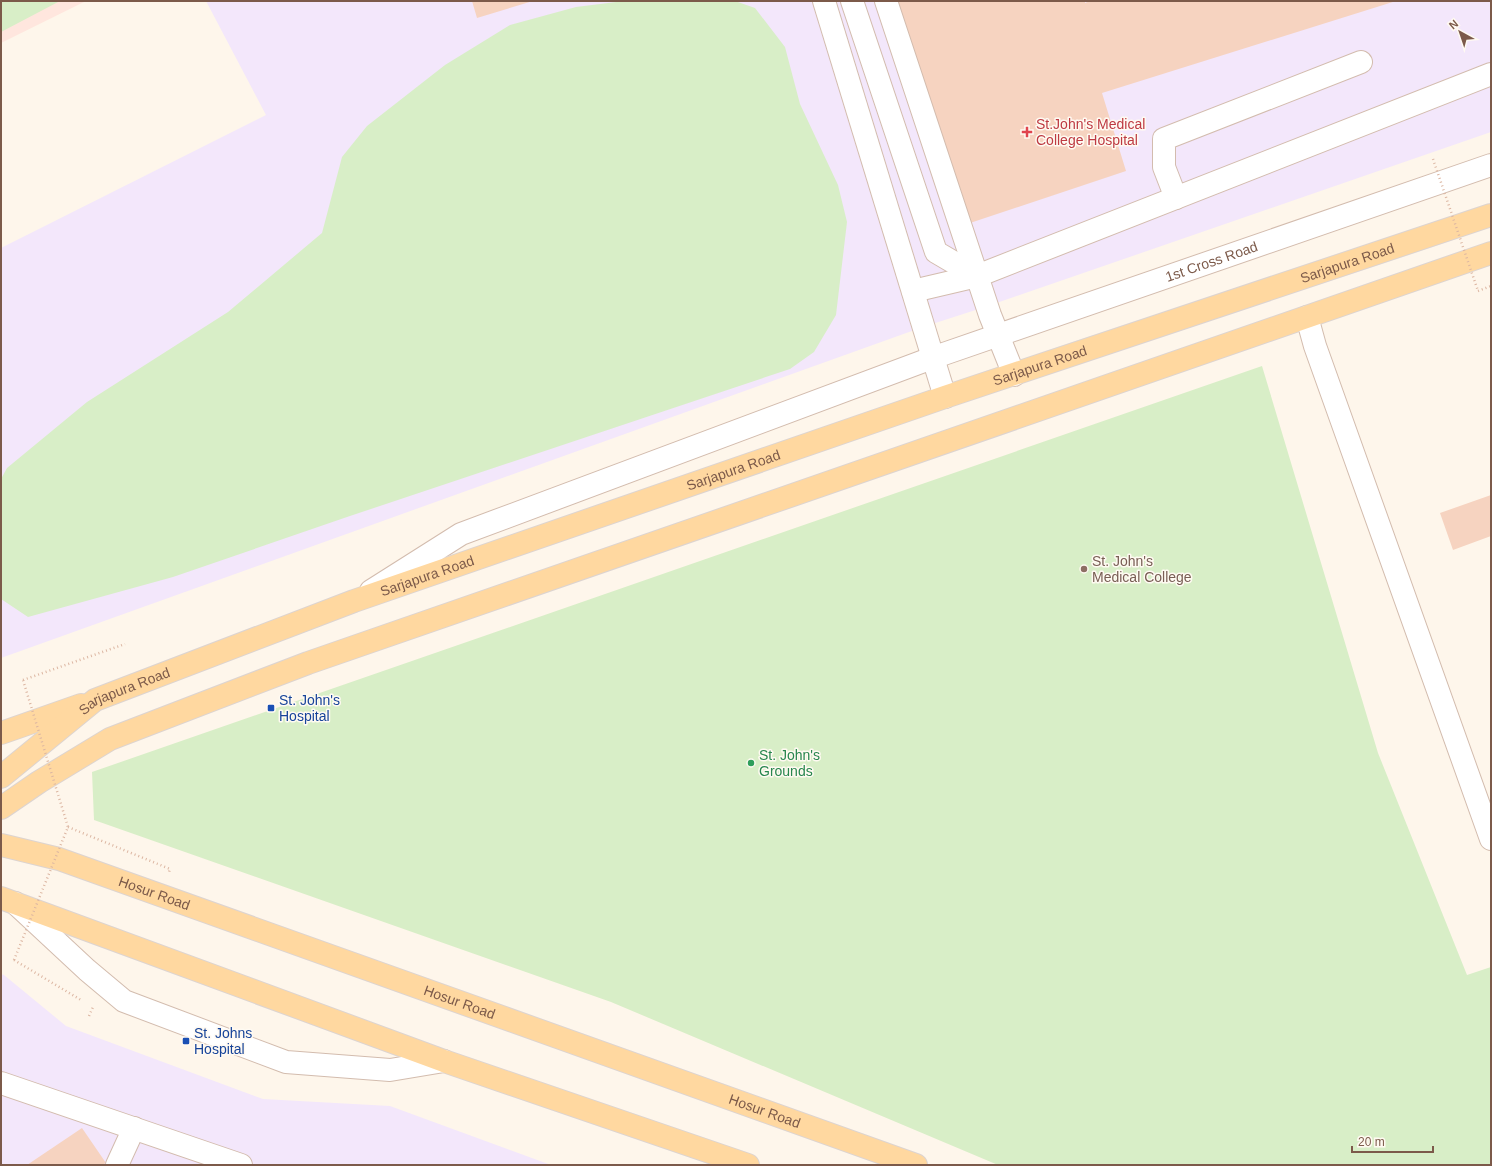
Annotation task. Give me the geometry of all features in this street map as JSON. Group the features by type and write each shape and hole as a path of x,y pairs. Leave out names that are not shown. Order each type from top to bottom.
{"main road":[{"name":"Sarjapura Road","path":"1,777 95,700 354,601 945,397 1491,215"},
{"path":"1,808 38,782 110,739 308,663 1491,253"},
{"path":"1,732 95,700"},
{"name":"Hosur Road","path":"1,845 66,861 916,1165"},
{"path":"8,900 444,1061 748,1165"}],"street":[{"path":"824,1 945,397"},
{"path":"852,1 936,252 977,276"},
{"path":"886,1 990,315 1014,375"},
{"path":"1176,198 1164,167 1164,138 1361,62"},
{"path":"912,291 977,276 1491,74"},
{"name":"1st Cross Road","path":"354,601 461,534 932,358 1491,165"},
{"path":"1307,317 1315,346 1491,839"},
{"path":"8,900 124,1001 286,1062 390,1070 444,1061"},
{"path":"1,1083 241,1165"},
{"path":"117,1165 134,1128"}],"path":[{"path":"1433,159 1478,291 1491,286"},
{"path":"89,1016 93,1007 14,960 68,827 23,680 124,644"},
{"path":"68,827 170,869"}],"shaded area":[{"path":"1,1 86,1 1,43"},
{"path":"206,1 1491,1 1491,132 988,306 923,327 1,658 1,248 266,115"},
{"path":"1,974 66,1026 263,1099 390,1106 551,1165 1,1165"}],"green space":[{"path":"1,1 60,1 1,32"},
{"path":"624,1 735,1 755,8 785,47 800,104 838,185 847,222 836,315 814,352 790,369 347,517 173,577 28,617 1,599 1,479 7,468 87,402 228,312 322,233 342,157 367,126 445,65 510,25 576,7"},
{"name":"St. John's Grounds","path":"1262,366 1378,753 1467,975 1491,967 1491,1165 998,1165 611,1002 94,820 92,772"}],"building":[{"path":"472,1 533,1 477,18"},
{"name":"St.John's Medical College Hospital","path":"895,1 1085,1 1085,3 1090,1 1396,1 1102,93 1126,171 970,223"},
{"path":"1491,495 1491,536 1453,550 1440,513"},
{"path":"82,1128 106,1163 102,1165 27,1165"}],"place":[{"name":"St.John's Medical College Hospital","path":"1027,132"},
{"name":"St. John's Medical College","path":"1084,569"},
{"name":"St. John's Hospital","path":"271,708"},
{"name":"St. John's Grounds","path":"751,763"},
{"name":"St. Johns Hospital","path":"186,1041"}]}
